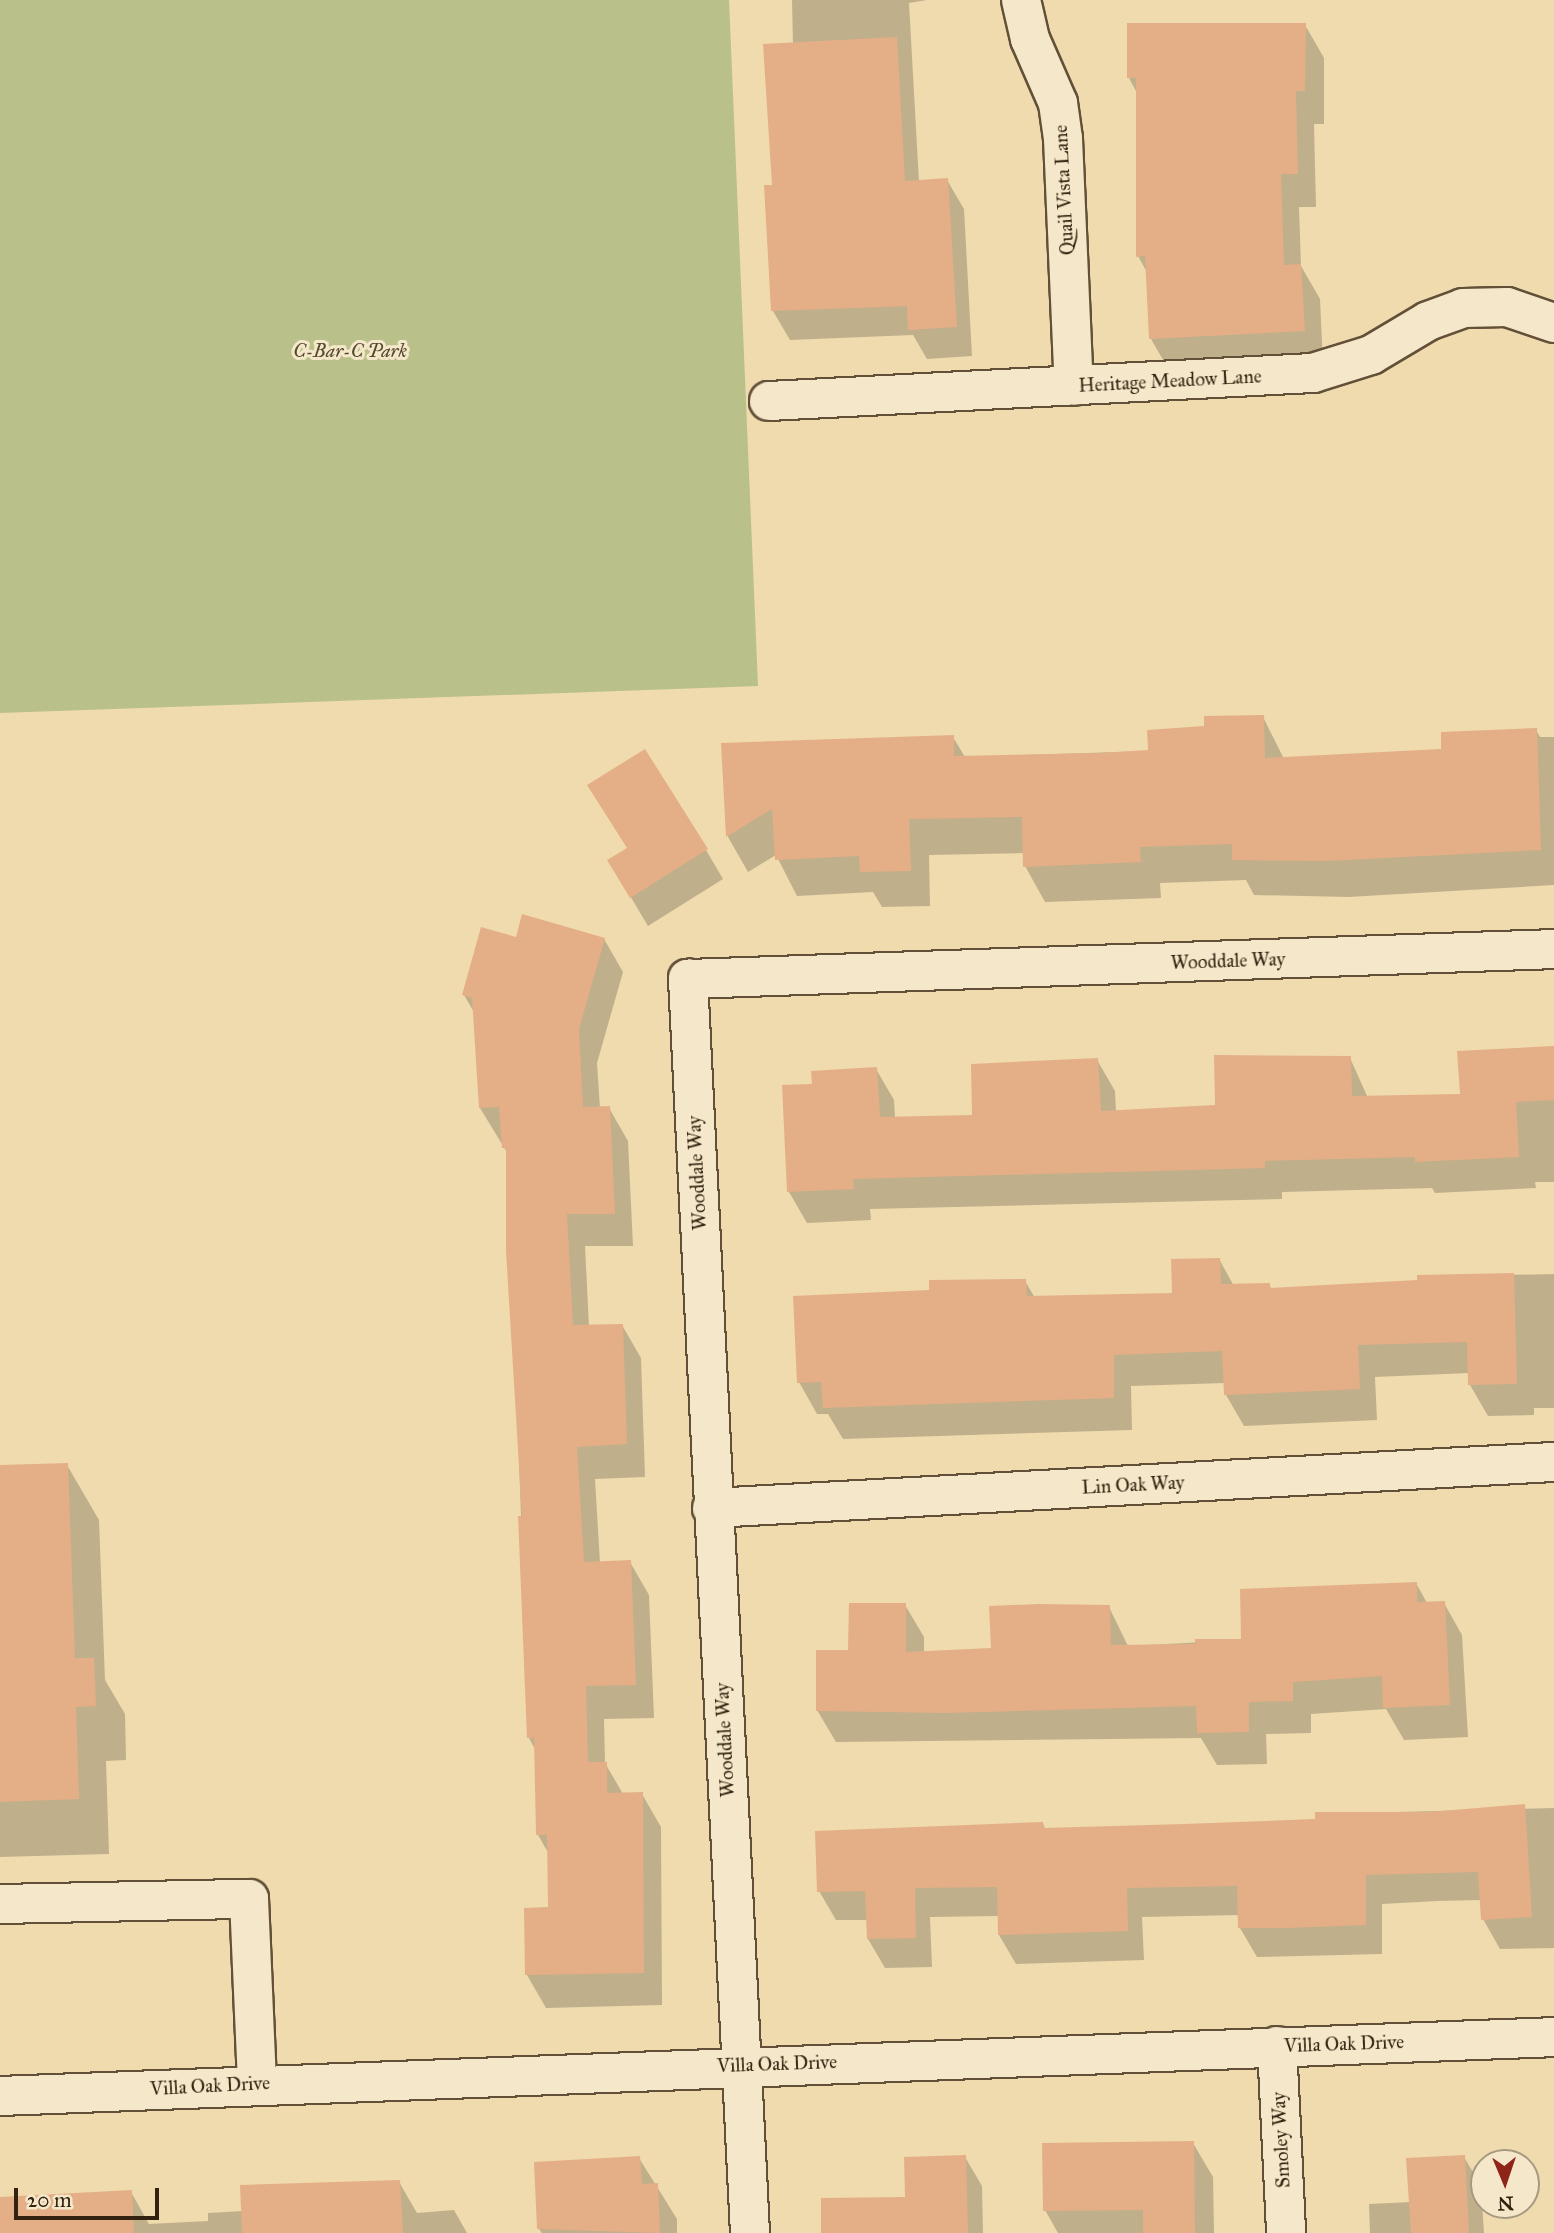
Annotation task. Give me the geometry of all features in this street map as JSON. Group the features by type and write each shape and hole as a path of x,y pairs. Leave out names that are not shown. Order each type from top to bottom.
{"street":[{"name":"Quail Vista Lane","path":"1021,0 1030,39 1060,115 1074,386"},
{"name":"Heritage Meadow Lane","path":"769,401 1313,373 1371,355 1428,321 1463,308 1507,307 1554,323"},
{"name":"Wooddale Way","path":"750,2233 712,1508 688,979 1554,949"},
{"name":"Lin Oak Way","path":"712,1508 1554,1462"},
{"path":"0,1904 249,1899 257,2083"},
{"name":"Villa Oak Drive","path":"0,2096 257,2083 1554,2037"},
{"name":"Smoley Way","path":"1276,2046 1286,2233"}],"green space":[{"name":"C-Bar-C Park","path":"0,0 729,0 758,686 0,713"}],"building":[{"path":"1127,23 1306,23 1305,91 1296,91 1298,174 1281,174 1284,265 1301,264 1305,331 1149,339 1145,256 1136,257 1136,78 1127,78"},
{"path":"897,37 905,181 948,178 957,327 908,330 907,306 771,311 764,185 772,185 763,44"},
{"path":"1264,715 1265,758 1441,749 1441,732 1537,728 1541,850 1327,861 1232,860 1232,844 1140,847 1141,862 1023,867 1022,817 909,819 911,871 860,872 859,856 775,860 772,809 726,837 721,743 954,735 954,756 1099,753 1148,750 1147,730 1204,726 1204,716"},
{"path":"645,749 708,849 630,898 607,860 627,848 587,785"},
{"path":"522,914 605,938 579,1029 583,1107 610,1106 615,1214 567,1214 573,1325 623,1324 627,1444 577,1447 584,1562 631,1560 636,1685 586,1686 588,1762 607,1762 607,1793 643,1792 644,1973 525,1975 524,1908 548,1907 547,1835 536,1835 534,1738 527,1738 518,1516 522,1516 506,1251 506,1148 502,1148 499,1107 479,1108 472,998 462,995 481,927 516,937"},
{"path":"1554,1046 1554,1100 1516,1102 1519,1157 1415,1162 1415,1157 1265,1161 1265,1168 853,1179 854,1189 787,1192 782,1085 812,1084 811,1071 877,1067 880,1117 972,1115 971,1064 1098,1058 1101,1111 1215,1105 1214,1055 1351,1056 1352,1096 1460,1094 1457,1051"},
{"path":"1220,1258 1221,1284 1270,1283 1270,1288 1417,1280 1417,1275 1514,1273 1517,1384 1468,1385 1467,1342 1358,1345 1360,1389 1224,1395 1222,1351 1114,1355 1114,1398 823,1408 821,1382 797,1383 793,1296 929,1290 929,1280 1026,1279 1027,1296 1172,1293 1171,1259"},
{"path":"68,1463 75,1658 94,1658 96,1706 76,1707 79,1799 0,1802 0,1465"},
{"path":"1417,1582 1417,1602 1445,1601 1450,1705 1383,1708 1382,1676 1293,1682 1293,1701 1249,1702 1249,1732 1197,1733 1196,1706 946,1713 816,1711 816,1650 848,1650 849,1603 906,1603 906,1652 991,1648 989,1606 1038,1604 1110,1605 1111,1645 1195,1644 1195,1639 1241,1639 1240,1589"},
{"path":"1525,1804 1532,1917 1481,1920 1478,1872 1366,1875 1366,1925 1238,1928 1237,1886 1127,1888 1128,1931 998,1935 997,1887 915,1888 916,1938 867,1939 865,1891 817,1892 815,1831 1043,1822 1044,1828 1184,1824 1315,1819 1315,1812 1429,1812"},
{"path":"1194,2141 1195,2233 1143,2233 1143,2210 1043,2211 1042,2143"},
{"path":"966,2155 968,2233 821,2233 821,2198 905,2197 904,2157"},
{"path":"1465,2155 1469,2233 1411,2233 1406,2158"},
{"path":"640,2156 642,2184 658,2183 660,2233 537,2229 534,2162"},
{"path":"400,2180 403,2233 242,2233 240,2185"},
{"path":"132,2190 134,2233 0,2233 0,2197"}]}
